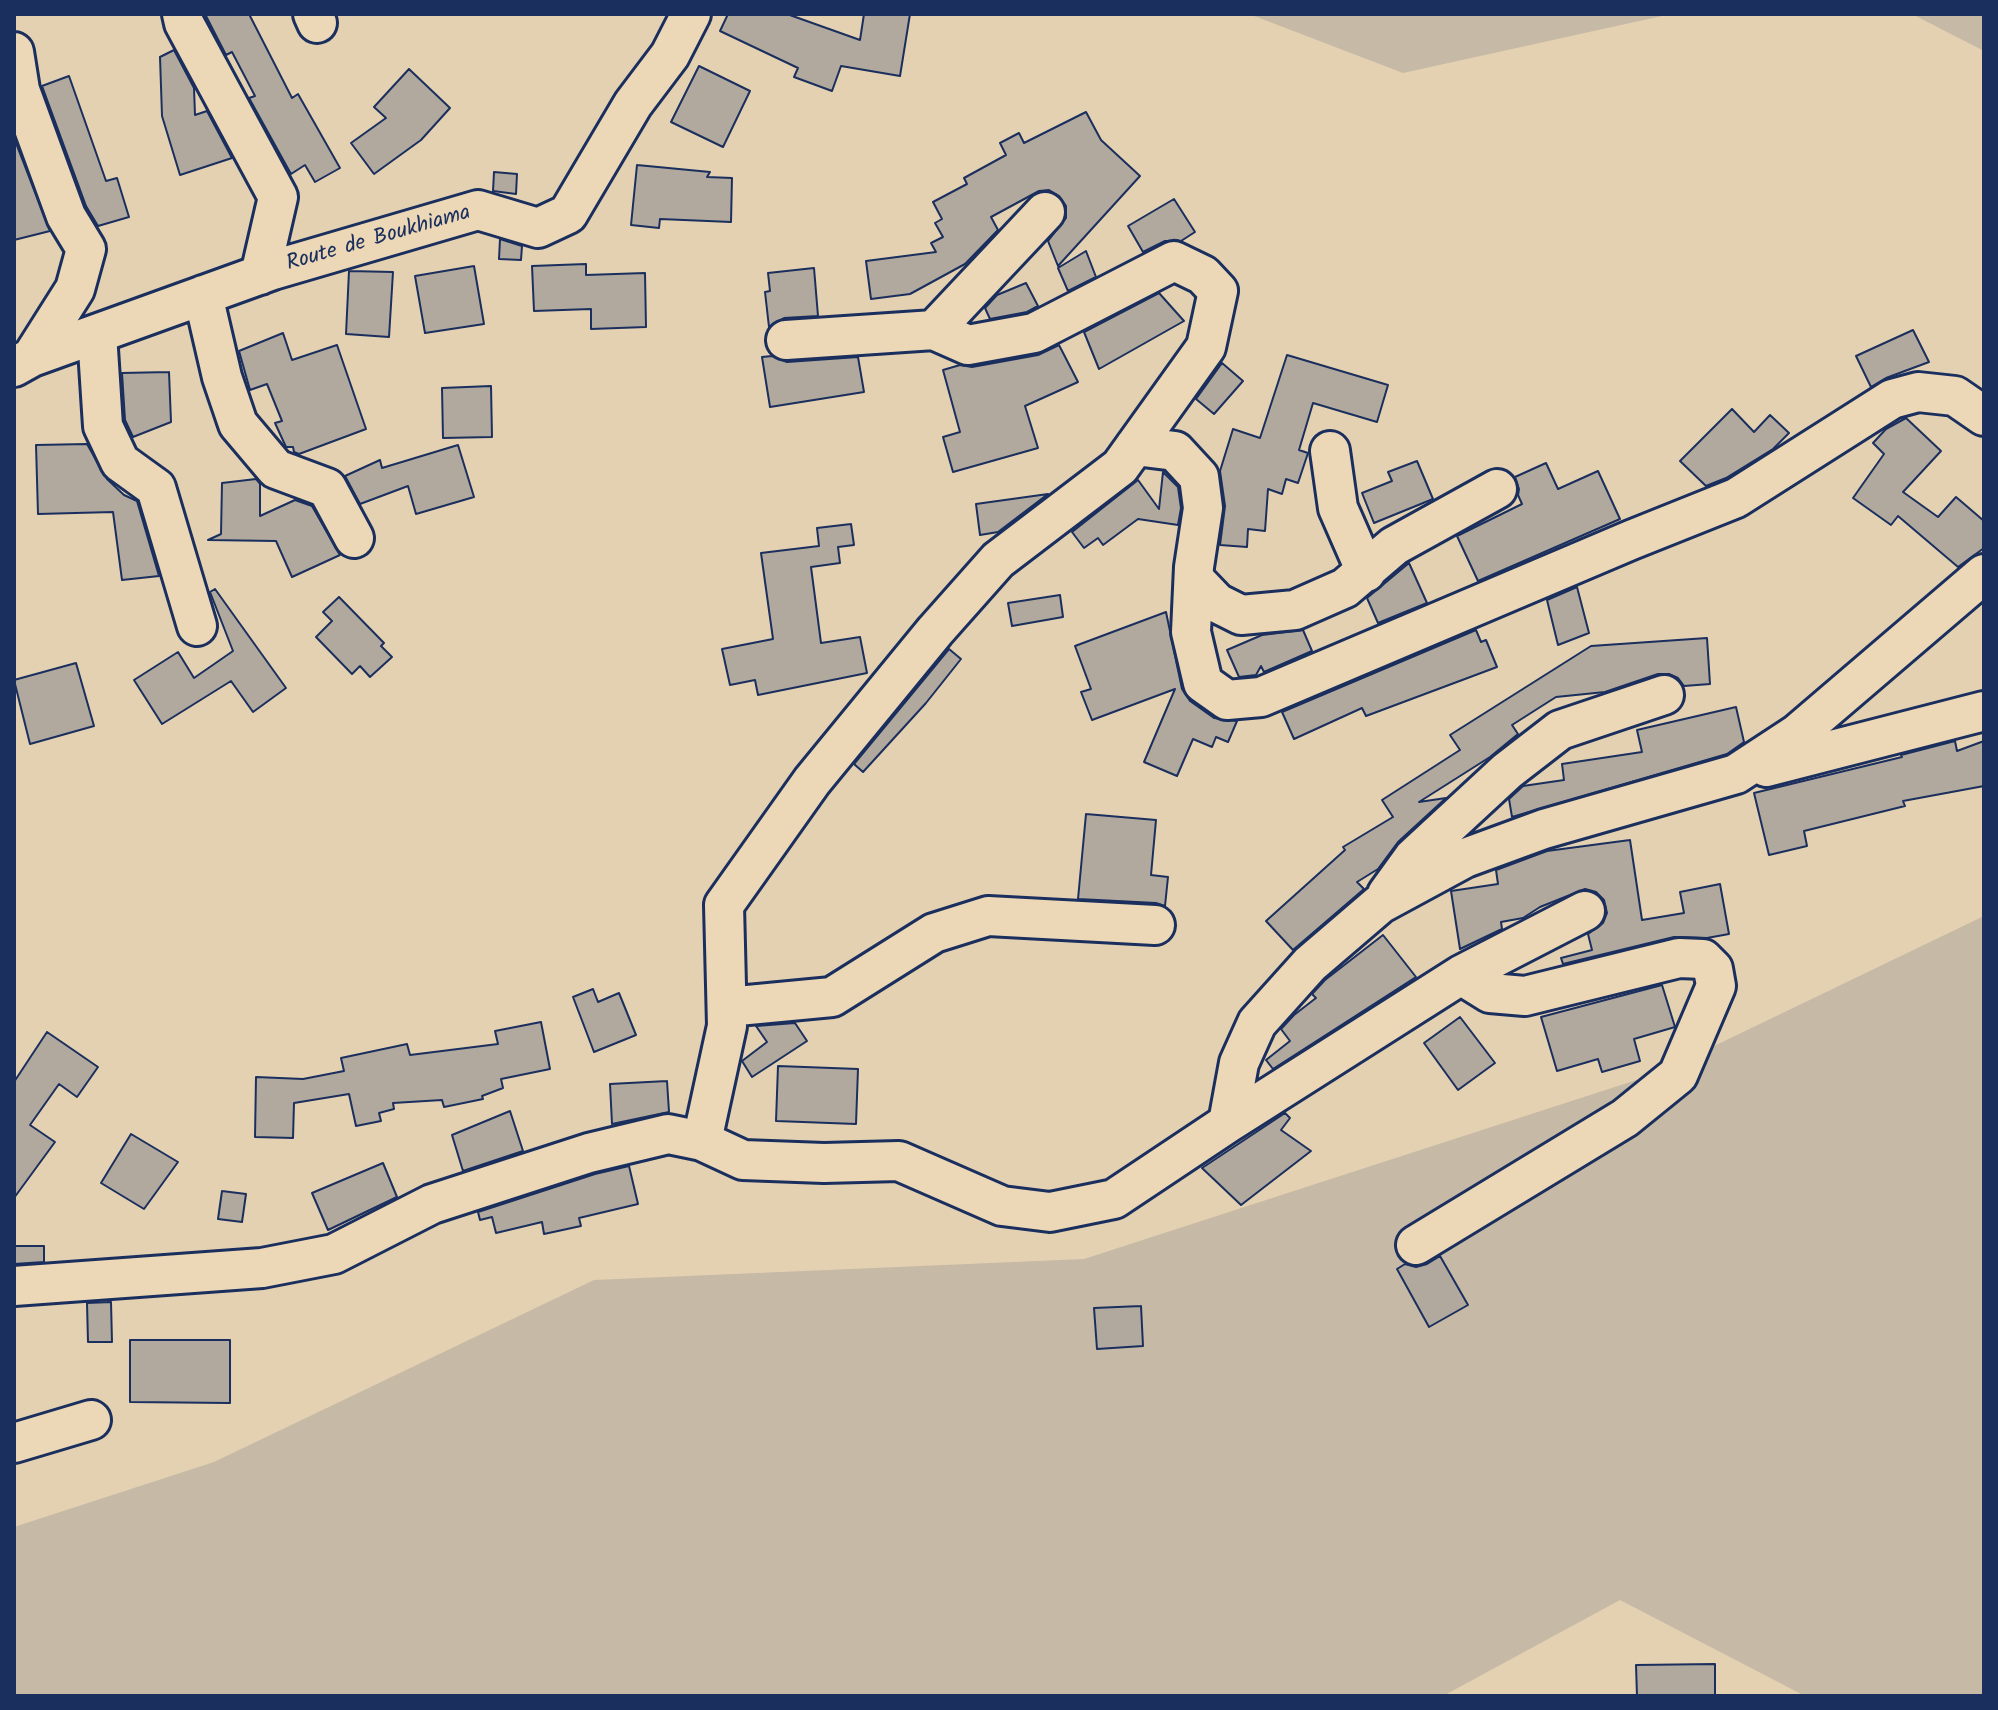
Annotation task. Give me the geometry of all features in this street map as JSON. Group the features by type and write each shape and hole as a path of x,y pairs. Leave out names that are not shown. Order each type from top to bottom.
{"street":[{"path":"182,14 184,23 278,197 260,275"},
{"name":"Route de Boukhiama","path":"23,362 260,275 478,210 538,228 568,214 633,104 670,55 691,14"},
{"path":"14,52 20,90 40,146 66,216 86,249 75,289 23,362"},
{"path":"934,330 1045,212"},
{"path":"702,1141 727,1026 724,905 812,781 935,631 998,560 1120,467 1206,347 1218,291 1203,275 1174,261 1034,333 968,345 934,330 786,340"},
{"path":"203,295 222,377 238,424 276,469 327,488 354,538"},
{"path":"97,334 103,426 120,462 156,488 197,626"},
{"path":"1135,446 1175,451 1199,477 1203,508 1191,632 1203,683 1227,700 1261,697 1736,498 1892,399 1918,392 1955,396 1984,416"},
{"path":"1330,451 1338,508 1366,572"},
{"path":"1194,579 1217,603 1241,615 1295,610 1345,588 1394,546 1497,489"},
{"path":"1736,774 1797,734 1984,574"},
{"path":"1380,904 1413,858 1507,771 1560,730 1664,695"},
{"path":"1228,1123 1239,1063 1257,1023 1310,964 1380,904 1465,858 1544,829 1736,774 1984,711"},
{"path":"14,1286 262,1268 334,1254 432,1204 589,1153 668,1134 702,1141 743,1160 824,1163 899,1161 1002,1206 1050,1212 1114,1199 1461,975 1585,911"},
{"path":"727,1007 832,997 934,933 988,916 1155,925"},
{"path":"1416,1245 1625,1118 1678,1075 1716,986 1713,969 1703,959 1691,958 1679,958 1525,996 1490,993 1461,975"},
{"path":"14,1443 91,1420"}],"shaded area":[{"path":"1249,14 1671,14 1403,73"},
{"path":"1912,14 1984,14 1984,51"},
{"path":"1984,916 1984,1696 1805,1696 1620,1600 1443,1696 14,1696 14,1527 214,1462 594,1280 1084,1259 1658,1073"}],"building":[{"path":"205,14 249,14 292,98 298,94 340,168 315,182 305,165 291,174 249,98 255,96 232,52 226,55"},
{"path":"728,14 787,14 860,40 864,14 910,14 900,76 841,66 832,91 794,77 798,68 720,31"},
{"path":"174,50 194,88 195,115 207,111 232,158 180,175 162,116 160,57"},
{"path":"699,66 750,91 723,147 671,122"},
{"path":"409,69 450,108 421,140 374,174 351,143 386,118 374,107"},
{"path":"69,76 106,181 117,178 129,217 98,226 86,206 42,86"},
{"path":"1086,112 1101,140 1140,176 1058,266 1048,241 1066,218 1066,206 1059,196 1049,190 1039,191 991,217 998,230 965,264 910,294 871,299 866,261 936,252 931,243 943,237 935,223 942,219 933,202 967,184 964,178 1006,155 1000,143 1019,133 1024,143"},
{"path":"14,138 50,231 14,240"},
{"path":"637,165 710,172 707,177 732,178 731,222 660,219 659,228 631,225"},
{"path":"494,172 517,174 516,194 493,191"},
{"path":"1174,199 1195,232 1181,241 1165,241 1143,252 1128,226"},
{"path":"500,239 522,246 521,260 499,259"},
{"path":"1086,251 1096,277 1068,291 1058,268"},
{"path":"586,264 586,275 645,273 646,327 591,329 591,309 534,311 532,266"},
{"path":"474,266 484,324 425,333 415,276"},
{"path":"814,268 818,316 784,318 769,327 765,292 770,291 768,273"},
{"path":"349,271 393,272 389,337 346,334"},
{"path":"1026,283 1038,306 1027,312 990,319 985,308 997,295"},
{"path":"1159,293 1184,321 1099,369 1084,332"},
{"path":"1913,330 1929,362 1871,387 1856,356"},
{"path":"283,333 292,360 337,345 366,429 299,454 294,452 293,447 286,447 275,423 282,421 267,384 250,390 239,351"},
{"path":"1059,345 1078,382 1025,406 1038,448 953,472 943,437 960,432 943,370 1038,355"},
{"path":"1287,355 1388,385 1377,422 1313,403 1299,450 1308,453 1298,483 1286,479 1282,494 1268,489 1265,531 1248,529 1247,547 1220,545 1225,506 1220,471 1233,429 1260,438"},
{"path":"772,356 787,362 858,357 864,392 770,407 762,357"},
{"path":"1222,363 1243,381 1214,414 1196,399"},
{"path":"169,372 171,422 133,437 125,420 122,373"},
{"path":"491,386 492,437 443,438 442,388"},
{"path":"1732,409 1754,432 1770,415 1789,433 1773,449 1726,478 1706,486 1680,461"},
{"path":"1906,418 1941,451 1903,492 1938,517 1956,497 1984,521 1984,548 1958,567 1898,516 1891,525 1853,498 1884,454 1873,443 1886,429"},
{"path":"87,444 107,479 124,495 137,501 159,576 122,580 113,512 38,514 36,445"},
{"path":"458,445 474,497 416,514 408,486 360,504 345,476 380,460 382,468"},
{"path":"1417,461 1433,499 1374,523 1362,493 1392,481 1388,472"},
{"path":"1546,463 1558,489 1598,471 1620,519 1478,581 1457,536 1522,504 1515,477"},
{"path":"1163,472 1178,487 1181,508 1178,525 1138,519 1103,545 1098,538 1084,548 1072,532 1138,480 1159,509"},
{"path":"256,479 260,484 260,516 295,500 312,506 340,555 292,577 276,541 208,540 221,534 222,483"},
{"path":"1048,494 998,532 980,535 976,504"},
{"path":"851,524 854,545 838,547 840,563 811,567 821,643 860,637 867,673 758,695 755,680 730,685 722,649 773,639 761,553 819,546 817,528"},
{"path":"1409,563 1427,603 1378,623 1367,598"},
{"path":"1577,587 1589,633 1558,645 1547,600"},
{"path":"215,589 286,688 253,712 231,681 162,724 134,680 178,652 194,678 233,651 210,592"},
{"path":"1060,595 1063,617 1012,626 1008,603"},
{"path":"339,597 384,643 381,646 392,657 370,677 360,666 352,674 316,637 332,621 323,612"},
{"path":"1166,612 1182,689 1190,701 1214,718 1237,721 1228,742 1216,737 1212,747 1193,739 1177,776 1144,762 1175,689 1092,720 1081,692 1091,689 1075,646"},
{"path":"1303,630 1312,651 1264,672 1261,666 1256,675 1239,677 1227,650 1262,635"},
{"path":"1476,630 1481,642 1486,640 1497,667 1366,716 1362,708 1294,739 1282,712"},
{"path":"1707,638 1710,684 1684,686 1678,678 1658,674 1605,692 1556,697 1512,725 1518,734 1490,757 1419,802 1446,798 1398,842 1378,869 1357,882 1364,889 1293,950 1266,921 1345,850 1343,847 1393,817 1382,800 1460,750 1450,735 1591,646"},
{"path":"949,649 961,659 863,772 854,764"},
{"path":"76,663 94,726 30,744 14,680"},
{"path":"1736,707 1744,742 1727,754 1512,817 1509,799 1523,786 1564,780 1562,764 1642,752 1637,730"},
{"path":"1955,741 1957,751 1984,741 1984,786 1903,801 1905,806 1804,831 1807,846 1769,855 1754,793"},
{"path":"1086,814 1156,820 1151,875 1168,877 1165,906 1078,899"},
{"path":"1630,840 1642,920 1684,913 1680,892 1720,884 1729,934 1707,938 1674,937 1563,964 1561,958 1592,950 1588,934 1603,923 1607,913 1604,900 1596,892 1585,889 1540,907 1523,918 1501,922 1502,929 1460,949 1451,891 1498,884 1496,870 1547,851"},
{"path":"1383,935 1416,977 1273,1069 1266,1060 1290,1041 1281,1029 1316,998 1312,994 1325,980"},
{"path":"1662,985 1675,1027 1634,1039 1640,1061 1602,1072 1598,1059 1557,1071 1541,1017"},
{"path":"593,989 598,1002 619,993 636,1035 594,1052 573,997"},
{"path":"1460,1017 1495,1063 1458,1090 1424,1043"},
{"path":"541,1022 550,1069 501,1079 503,1088 482,1096 483,1099 444,1107 442,1100 393,1103 394,1109 379,1113 381,1121 356,1126 349,1094 294,1103 293,1138 255,1137 256,1077 303,1079 344,1071 341,1058 407,1044 410,1055 498,1044 495,1031"},
{"path":"795,1023 807,1041 752,1077 742,1061 767,1042 756,1026"},
{"path":"47,1032 98,1067 77,1097 59,1084 30,1125 55,1142 14,1198 14,1082"},
{"path":"778,1066 858,1069 856,1124 776,1121"},
{"path":"667,1081 669,1112 612,1124 610,1084"},
{"path":"510,1111 523,1151 463,1171 452,1135"},
{"path":"1285,1113 1290,1118 1281,1130 1311,1151 1241,1205 1202,1168"},
{"path":"131,1134 178,1162 144,1209 101,1183"},
{"path":"383,1163 397,1197 328,1230 312,1193"},
{"path":"629,1166 638,1204 579,1218 581,1226 544,1234 542,1222 496,1233 492,1217 480,1220 478,1212"},
{"path":"222,1191 246,1194 242,1222 218,1219"},
{"path":"14,1246 44,1246 44,1262 14,1264"},
{"path":"1440,1256 1468,1305 1429,1327 1397,1269 1405,1264 1416,1267 1427,1264"},
{"path":"111,1302 112,1342 88,1342 87,1303"},
{"path":"1141,1306 1143,1346 1097,1349 1094,1308"},
{"path":"130,1340 230,1340 230,1403 130,1402"},
{"path":"1715,1664 1715,1696 1637,1696 1636,1665"}]}
